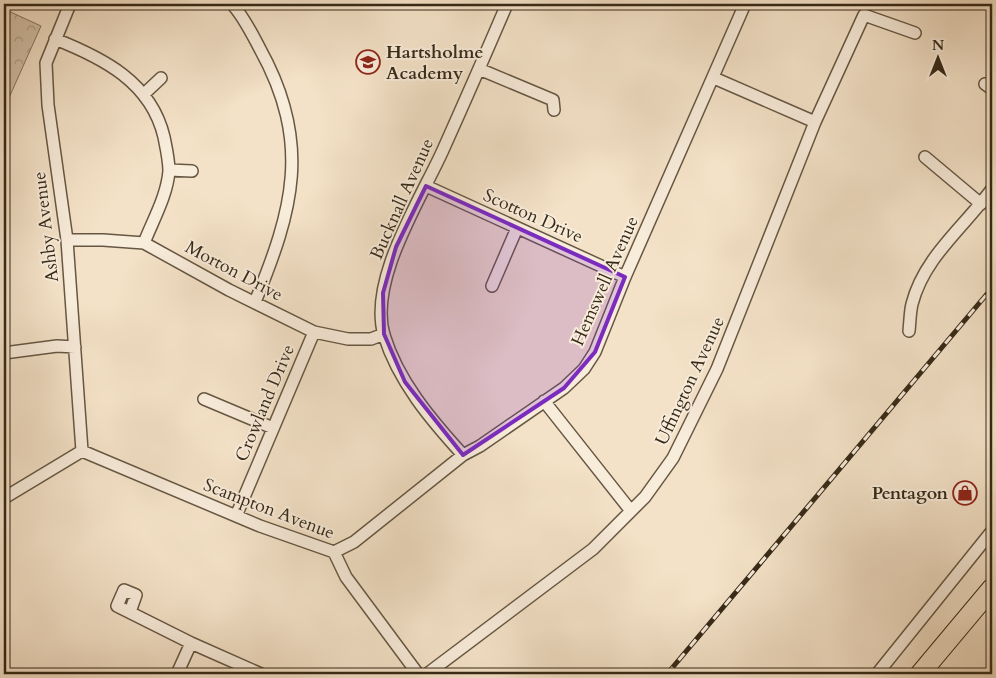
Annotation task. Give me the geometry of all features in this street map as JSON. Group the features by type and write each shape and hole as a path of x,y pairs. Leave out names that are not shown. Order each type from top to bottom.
{"main road":[{"path":"920,674 992,588"}],"street":[{"name":"Ashby Avenue","path":"70,4 46,63 48,105 67,240 82,451"},
{"path":"232,4 261,51 277,84 293,150 290,200 272,261 255,302"},
{"name":"Bucknall Avenue","path":"463,454 444,434 405,382 384,334 382,318 383,293 396,247 426,186 507,4"},
{"name":"Hemswell Avenue","path":"334,552 354,542 463,454 480,446 564,388 584,369 595,352 625,277 745,4"},
{"name":"Uffington Avenue","path":"427,674 593,549 644,497 673,458 700,405 742,310 815,122 864,15 915,34"},
{"path":"55,39 100,58 132,81 144,94 155,112 162,130 169,170 158,211 144,243"},
{"path":"479,69 556,101"},
{"path":"144,94 161,78"},
{"path":"714,78 815,122"},
{"path":"925,157 982,204"},
{"path":"169,170 192,171"},
{"name":"Scotton Drive","path":"426,186 625,277"},
{"path":"909,331 912,304 921,280 933,260 958,228 982,204 992,189"},
{"path":"492,286 517,228"},
{"name":"Morton Drive","path":"67,240 144,243 314,332 348,339 371,339 384,334"},
{"name":"Crowland Drive","path":"236,516 314,332"},
{"path":"4,353 57,346 75,347"},
{"path":"204,399 273,428"},
{"path":"544,401 631,511"},
{"path":"4,498 82,451"},
{"name":"Scampton Avenue","path":"82,451 236,516 334,552 346,577 418,674"},
{"path":"878,674 992,531"},
{"path":"130,612 191,643 261,674"},
{"path":"177,674 191,643"}],"highlighted area":[{"path":"426,186 625,277 595,352 564,388 463,455 405,382 384,334 383,293 396,247"}],"green space":[{"path":"4,9 41,26 4,109"}],"railway":[{"path":"667,674 992,288"}],"place":[{"name":"Hartsholme Academy","path":"368,62"},
{"name":"Pentagon","path":"965,493"}]}
